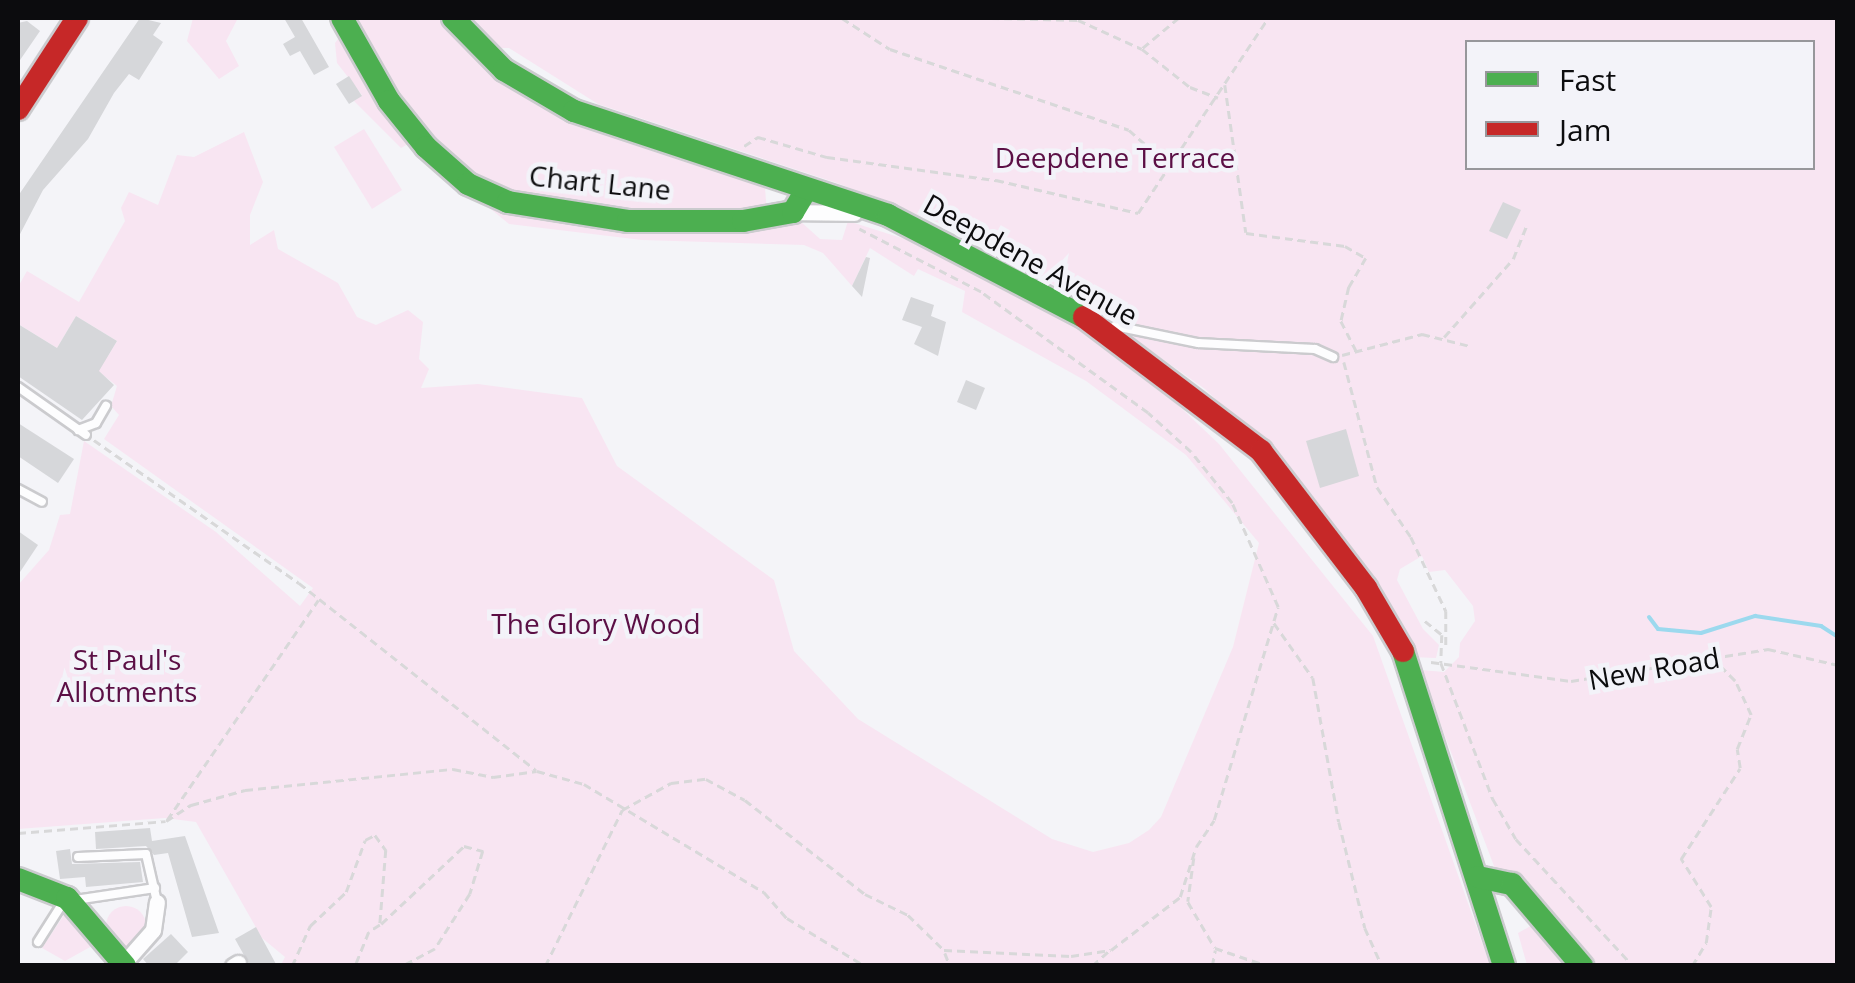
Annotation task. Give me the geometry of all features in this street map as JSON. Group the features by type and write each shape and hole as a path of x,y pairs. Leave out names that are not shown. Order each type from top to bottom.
{"main road":[{"path":"18,109 78,18"},
{"name":"Chart Lane","path":"342,18 408,125 446,166 491,195 533,209 628,221 743,221 793,212"},
{"name":"Deepdene Avenue","path":"452,18 504,70 574,111 888,215 963,249 1107,330 1260,452 1366,588 1409,660 1504,966"},
{"path":"793,212 806,190"},
{"path":"1478,877 1512,884 1582,966"},
{"path":"18,879 69,899 124,965"},
{"path":"1490,914 1516,909 1543,919"}],"street":[{"path":"793,212 888,215"},
{"path":"124,965 153,930 156,895"}],"lane":[{"path":"1107,330 1120,324 1198,343 1315,349 1333,357"},
{"path":"18,386 82,432 96,424 106,406"},
{"path":"18,489 42,502"},
{"path":"38,942 69,899 156,895 146,854 78,857"}],"path":[{"path":"842,18 890,48 1129,130 1172,168"},
{"path":"991,18 1078,20 1142,49 1190,87 1220,99"},
{"path":"1142,49 1179,18"},
{"path":"740,152 758,137 827,157 996,180 1138,214 1220,99 1224,79 1268,18"},
{"path":"1224,79 1246,233 1345,246 1366,258 1349,288 1341,321 1357,352"},
{"path":"832,212 982,292 1191,452 1232,503 1278,606 1214,820 1196,847 1180,898 1092,966"},
{"path":"1443,338 1513,260 1526,226"},
{"path":"1333,357 1396,336 1443,338 1470,346"},
{"path":"1333,357 1350,372 1376,487 1411,537 1446,610 1446,646 1441,662 1493,799 1516,839 1633,966"},
{"path":"82,432 318,600 537,771 584,784 764,892 787,918 865,966"},
{"path":"166,821 318,600"},
{"path":"1425,621 1446,646"},
{"path":"1273,622 1313,678 1365,928 1382,966"},
{"name":"New Road","path":"1409,660 1571,681 1768,649 1838,665"},
{"path":"1692,966 1706,943 1711,907 1681,859 1740,768 1737,750 1751,715 1735,681 1712,659"},
{"path":"18,834 166,821 191,805 244,790 452,769 493,777 537,771"},
{"path":"545,966 622,810 671,783 706,778 745,800 865,894 908,915 944,950 950,966"},
{"path":"292,966 310,926 346,892 365,840 375,835 386,850 380,925"},
{"path":"355,966 369,932 464,846 483,851 470,894 435,949 403,966"},
{"path":"1196,847 1188,902 1216,948 1268,966"},
{"path":"1212,966 1216,948"},
{"path":"944,950 1072,956 1111,950"}],"green space":[{"path":"193,18 238,18 226,41 239,66 219,79 187,41"},
{"path":"354,18 438,18 570,121 765,188 768,225 800,221 820,239 842,240 848,221 933,248 1120,350 1219,444 1373,636 1490,965 281,965 285,957 262,938 196,822 165,818 18,829 18,585 49,550 60,515 70,514 84,441 216,532 300,606 313,588 104,439 119,415 111,406 117,386 89,364 97,351 108,356 117,341 76,316 57,348 18,324 18,287 27,271 79,302 125,221 121,208 129,192 158,205 177,155 194,157 244,132 263,182 250,215 250,245 274,230 278,249 338,283 357,317 376,325 408,310 423,322 419,359 429,369 421,388 478,384 582,398 617,466 774,580 794,651 858,719 1052,839 1093,852 1129,843 1149,830 1161,817 1233,647 1259,543 1186,455 1086,381 962,312 965,291 918,269 914,276 870,248 852,286 823,253 804,245 642,240 509,224 410,143 401,148 354,101 362,95 337,63 335,43"},
{"name":"Deepdene Terrace","path":"464,18 1837,18 1837,965 1593,965 1494,866 1446,739 1421,670 1444,672 1459,657 1460,643 1475,621 1473,606 1445,570 1429,572 1422,556 1400,569 1397,580 1423,629 1439,645 1436,658 1411,657 1270,451 1205,389 1116,326 992,244 837,183 598,104 509,48 496,48"},
{"path":"364,129 402,190 372,209 334,147"},
{"path":"126,906 140,912 146,926 140,940 126,946 112,940 106,926 112,912"},
{"path":"68,909 92,946 65,961 42,948"},
{"path":"1534,924 1576,965 1527,965 1518,933"}],"building":[{"path":"140,18 161,23 153,35 163,42 139,80 129,74 114,93 88,139 43,190 18,238 18,196"},
{"path":"284,18 301,18 329,67 314,75 300,51 290,56 283,44 295,37"},
{"path":"27,21 40,31 18,63 18,23"},
{"path":"349,76 362,96 349,104 336,84"},
{"path":"1503,202 1521,210 1507,239 1489,231"},
{"path":"866,257 870,258 862,297 852,286"},
{"path":"911,297 934,305 931,316 946,322 938,356 914,344 922,327 902,320"},
{"path":"76,316 117,341 99,371 114,385 82,420 18,376 18,324 57,348"},
{"path":"966,380 985,388 976,410 957,402"},
{"path":"18,423 74,459 58,483 18,456"},
{"path":"1346,429 1359,476 1320,488 1306,441"},
{"path":"18,531 38,545 18,575"},
{"path":"150,828 152,841 185,836 219,933 192,937 168,853 154,855 146,846 96,849 95,832"},
{"path":"70,849 72,864 140,862 143,882 86,887 85,877 60,879 56,851"},
{"path":"256,927 277,966 250,966 235,939"},
{"path":"171,934 188,952 174,966 149,966 143,959"}],"waterway":[{"path":"1649,617 1658,629 1701,633 1755,616 1821,626 1838,637"}],"traffic: fast":[{"path":"342,18 389,101 426,147 468,184 508,202 628,221 743,221 793,212 806,190"},
{"path":"453,18 504,70 574,111 888,215 1084,317"},
{"path":"1403,651 1504,966"},
{"path":"1478,877 1512,884 1582,966"},
{"path":"18,879 67,898 125,966"}],"traffic: jam":[{"path":"18,109 77,18"},
{"path":"1084,317 1261,451 1366,588 1403,651"}],"park label":[{"name":"The Glory Wood","path":"596,623"},
{"name":"St Paul's Allotments","path":"127,675"}]}
